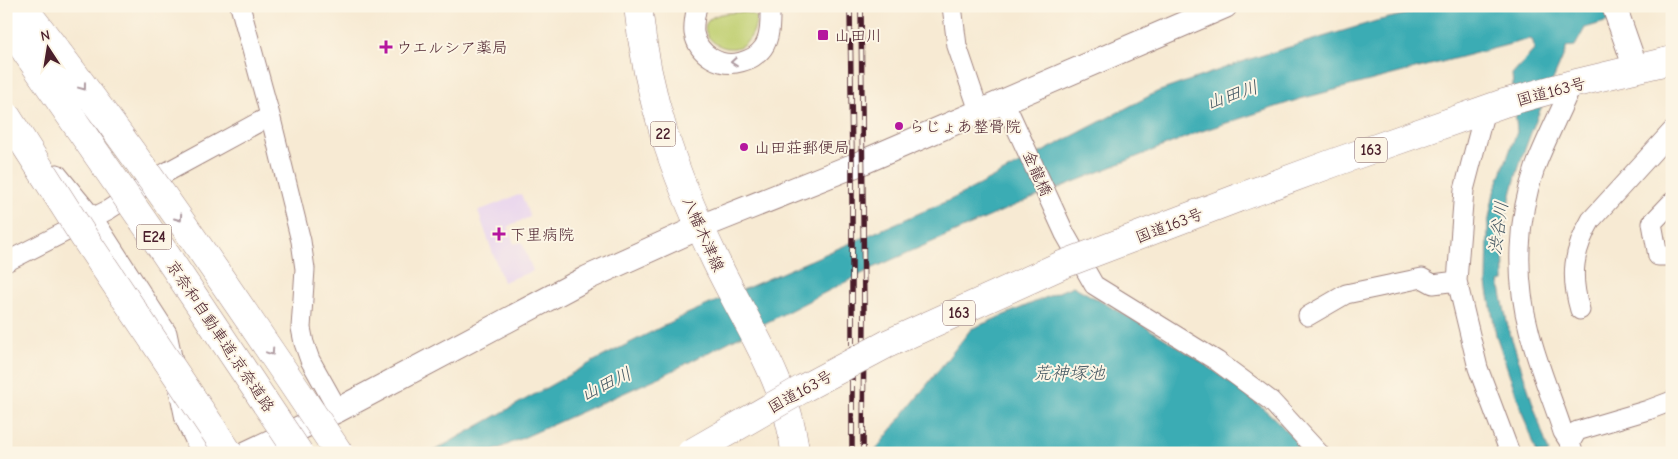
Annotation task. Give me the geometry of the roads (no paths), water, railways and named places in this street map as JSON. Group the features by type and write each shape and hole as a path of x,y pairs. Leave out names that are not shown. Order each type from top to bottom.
{"main road":[{"path":"22,6 145,168 339,453"},
{"name":"八幡木津線","path":"638,6 648,77 669,154 713,256 765,356 782,394 789,414 795,453"},
{"name":"京奈和自動車道;京奈道路","path":"6,23 148,228 299,453"},
{"name":"国道163号","path":"691,453 804,388 887,344 1064,264 1336,162 1494,107 1570,85 1672,60"},
{"path":"6,115 89,245 230,453"}],"street":[{"path":"240,6 301,241 305,268 301,328 304,343 310,360 338,410"},
{"path":"697,6 694,17 694,33 699,46 708,56 720,63 737,63 754,58 764,47 769,35 770,6"},
{"path":"952,6 957,46 979,111"},
{"path":"247,453 338,410 587,278 700,227 852,166 979,111 1007,106 1226,6"},
{"path":"1614,6 1636,70"},
{"path":"1570,85 1535,168 1523,217 1519,266 1522,296 1529,330 1563,432 1572,448"},
{"name":"金龍橋","path":"1007,106 1065,234 1094,285 1217,361 1271,401 1319,453"},
{"path":"1494,107 1464,190 1457,281 1478,368 1510,453"},
{"path":"6,108 24,134 93,218 167,333 185,419 201,453"},
{"path":"6,262 93,218 166,172 270,116"},
{"path":"1580,310 1573,281 1575,254 1581,236 1591,220 1672,131"},
{"path":"1672,202 1652,223 1658,256 1672,256"},
{"path":"1308,316 1346,294 1373,287 1422,278 1433,284 1457,281"},
{"path":"1572,448 1577,431 1672,401"}],"water":[{"name":"渋谷川","path":"1442,6 1658,6 1585,28 1575,46 1567,47 1539,112 1523,156 1510,201 1505,224 1504,281 1499,282 1508,327 1549,453 1536,453 1496,335 1487,284 1488,224 1494,192 1517,132 1512,74 1534,50 1533,41 1530,39 1300,99 1199,132 1016,205 871,269 664,375 489,453 430,453 594,361 687,314 952,199 1157,92 1250,59 1376,21"},
{"name":"荒神塚池","path":"1073,286 1176,345 1225,379 1272,416 1306,453 877,453 877,448 971,329"}],"railway":[{"path":"850,6 852,453"},
{"path":"861,6 864,311 863,453"}],"place":[{"name":"山田川","path":"823,35"},
{"name":"ウエルシア薬局","path":"386,47"},
{"name":"らじょあ整骨院","path":"899,126"},
{"name":"山田荘郵便局","path":"744,147"},
{"name":"下里病院","path":"499,234"}]}
